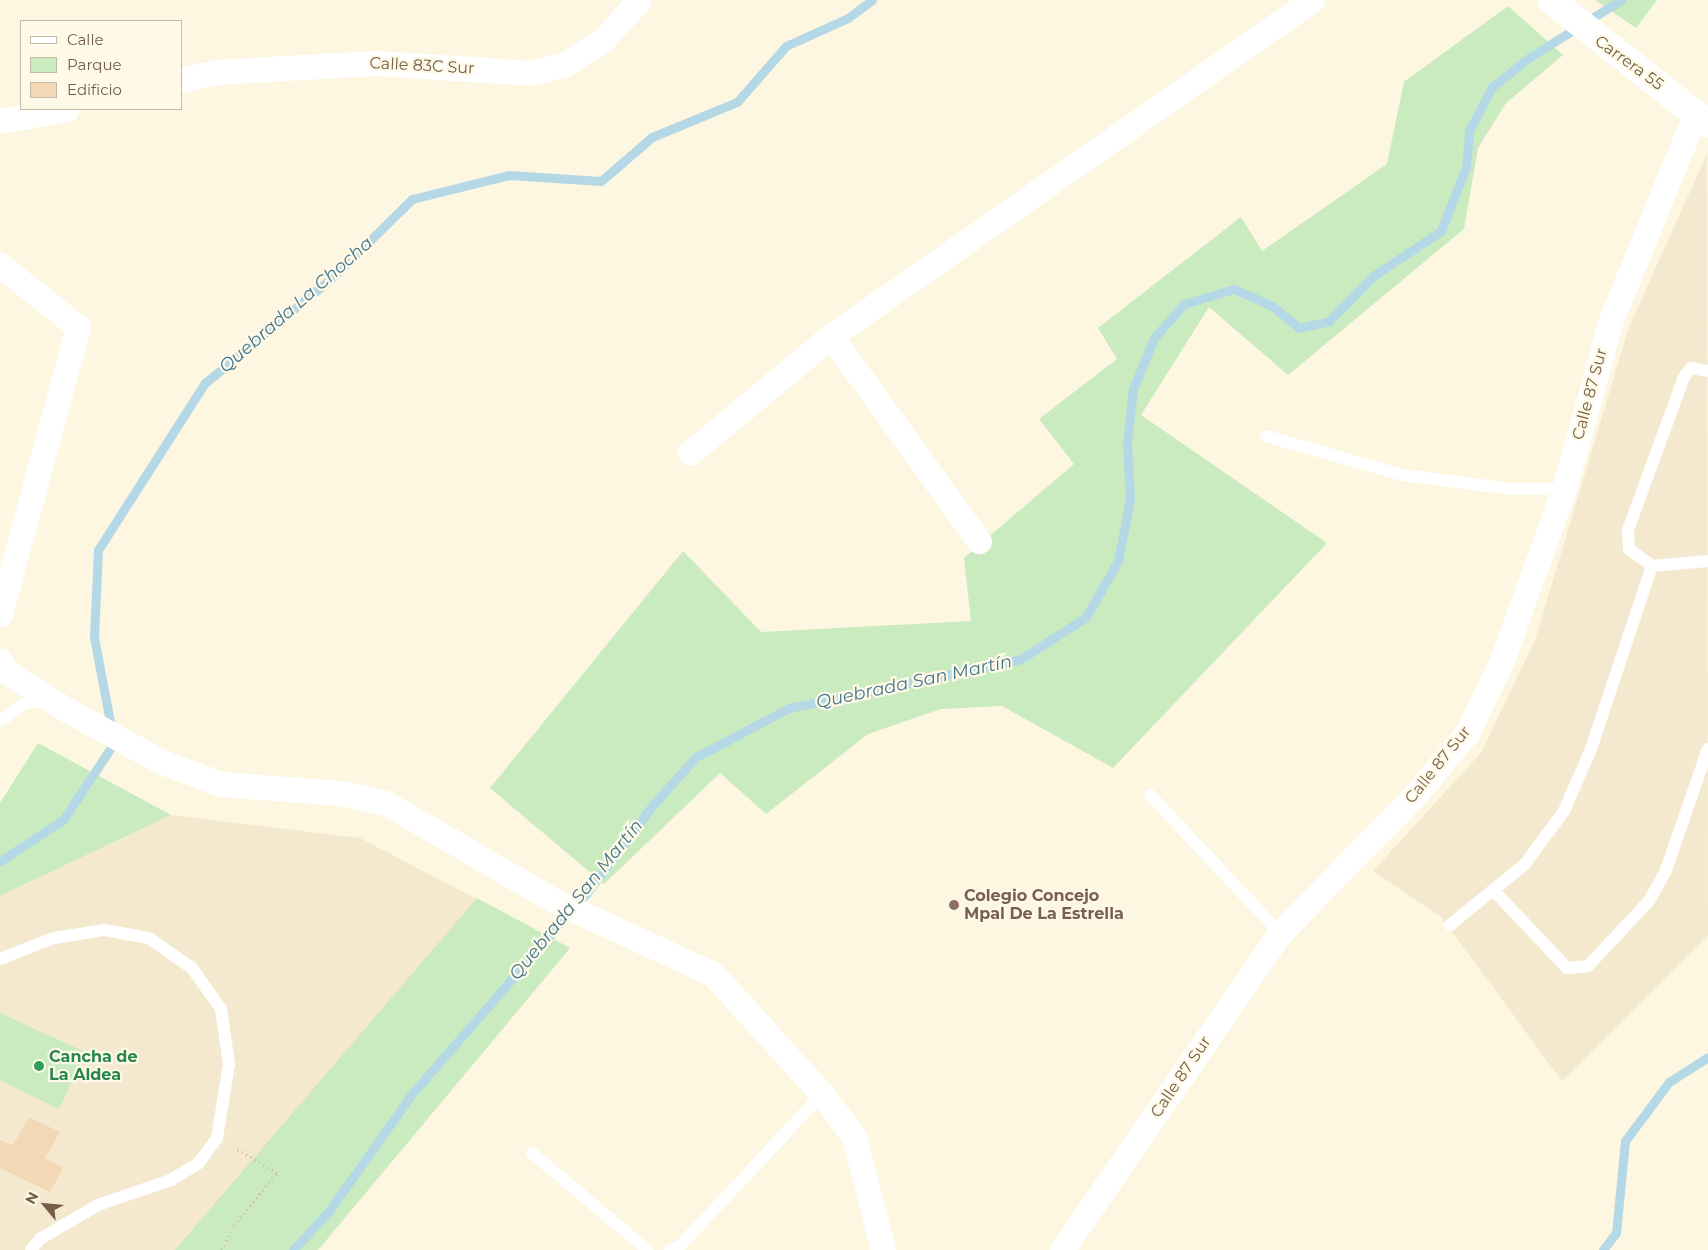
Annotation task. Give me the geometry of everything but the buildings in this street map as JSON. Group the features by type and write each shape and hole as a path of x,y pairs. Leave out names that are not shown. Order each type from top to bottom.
{"street":[{"name":"Calle 83C Sur","path":"182,80 215,72 377,63 530,73 565,64 603,40 639,0"},
{"path":"690,454 831,336 1312,0"},
{"name":"Carrera 55","path":"1554,3 1594,38 1702,118"},
{"path":"0,122 62,110"},
{"name":"Calle 87 Sur","path":"1062,1250 1280,933 1380,833 1467,733 1501,663 1564,489 1611,320 1702,118"},
{"path":"0,265 78,327 0,615"},
{"path":"831,336 979,541"},
{"path":"2,671 162,762 221,784 341,793 386,803 554,900 713,974 822,1094 854,1137 884,1250"}],"lane":[{"path":"1708,371 1691,368 1684,377 1632,510 1629,549 1652,566 1708,561"},
{"path":"1266,436 1402,475 1511,489 1564,489"},
{"path":"1450,925 1495,892 1546,838 1579,781 1652,566"},
{"path":"0,721 26,703 59,705"},
{"path":"1495,892 1567,968 1588,966 1649,901 1666,870 1708,749"},
{"path":"1150,794 1280,933"},
{"path":"0,959 54,938 104,930 149,938 192,968 220,1009 228,1055 225,1105 218,1138 198,1163 171,1180 98,1205 40,1239 31,1250"},
{"path":"670,1250 680,1246 822,1094"},
{"path":"532,1153 647,1250"}],"path":[{"path":"218,1138 278,1173 234,1225 222,1250"}],"shaded area":[{"path":"1707,154 1708,935 1562,1081 1441,917 1373,871 1481,753 1535,640 1629,327"},
{"path":"171,815 360,838 570,948 318,1250 0,1250 0,896"}],"green space":[{"path":"1595,0 1657,0 1636,28"},
{"path":"1508,6 1563,55 1506,103 1478,148 1464,229 1288,375 1209,307 1141,415 1327,543 1113,768 1002,706 941,709 868,734 766,814 720,773 604,884 490,788 683,551 761,632 971,621 964,558 1074,464 1039,419 1117,359 1098,328 1241,217 1262,251 1387,164 1404,82"},
{"path":"38,743 171,815 0,896 0,803"},
{"path":"477,898 570,948 318,1250 175,1250"},
{"name":"Cancha de La Aldea","path":"0,1013 85,1052 59,1109 0,1080"}],"waterway":[{"name":"Quebrada La Chocha","path":"0,861 63,820 114,743 94,637 98,550 205,383 334,276 412,199 509,175 601,181 652,137 737,102 786,46 848,18 872,0"},
{"name":"Quebrada San Martín","path":"293,1250 329,1211 411,1095 586,894 652,806 696,757 789,708 1021,659 1086,617 1118,561 1130,499 1127,443 1133,389 1154,338 1184,304 1234,289 1272,306 1299,328 1329,321 1373,276 1441,231 1466,167 1469,131 1492,87 1530,57 1621,0"},
{"path":"1603,1250 1616,1233 1625,1141 1669,1082 1708,1057"}],"place":[{"name":"Colegio Concejo Mpal De La Estrella","path":"954,905"},
{"name":"Cancha de La Aldea","path":"39,1066"}]}
